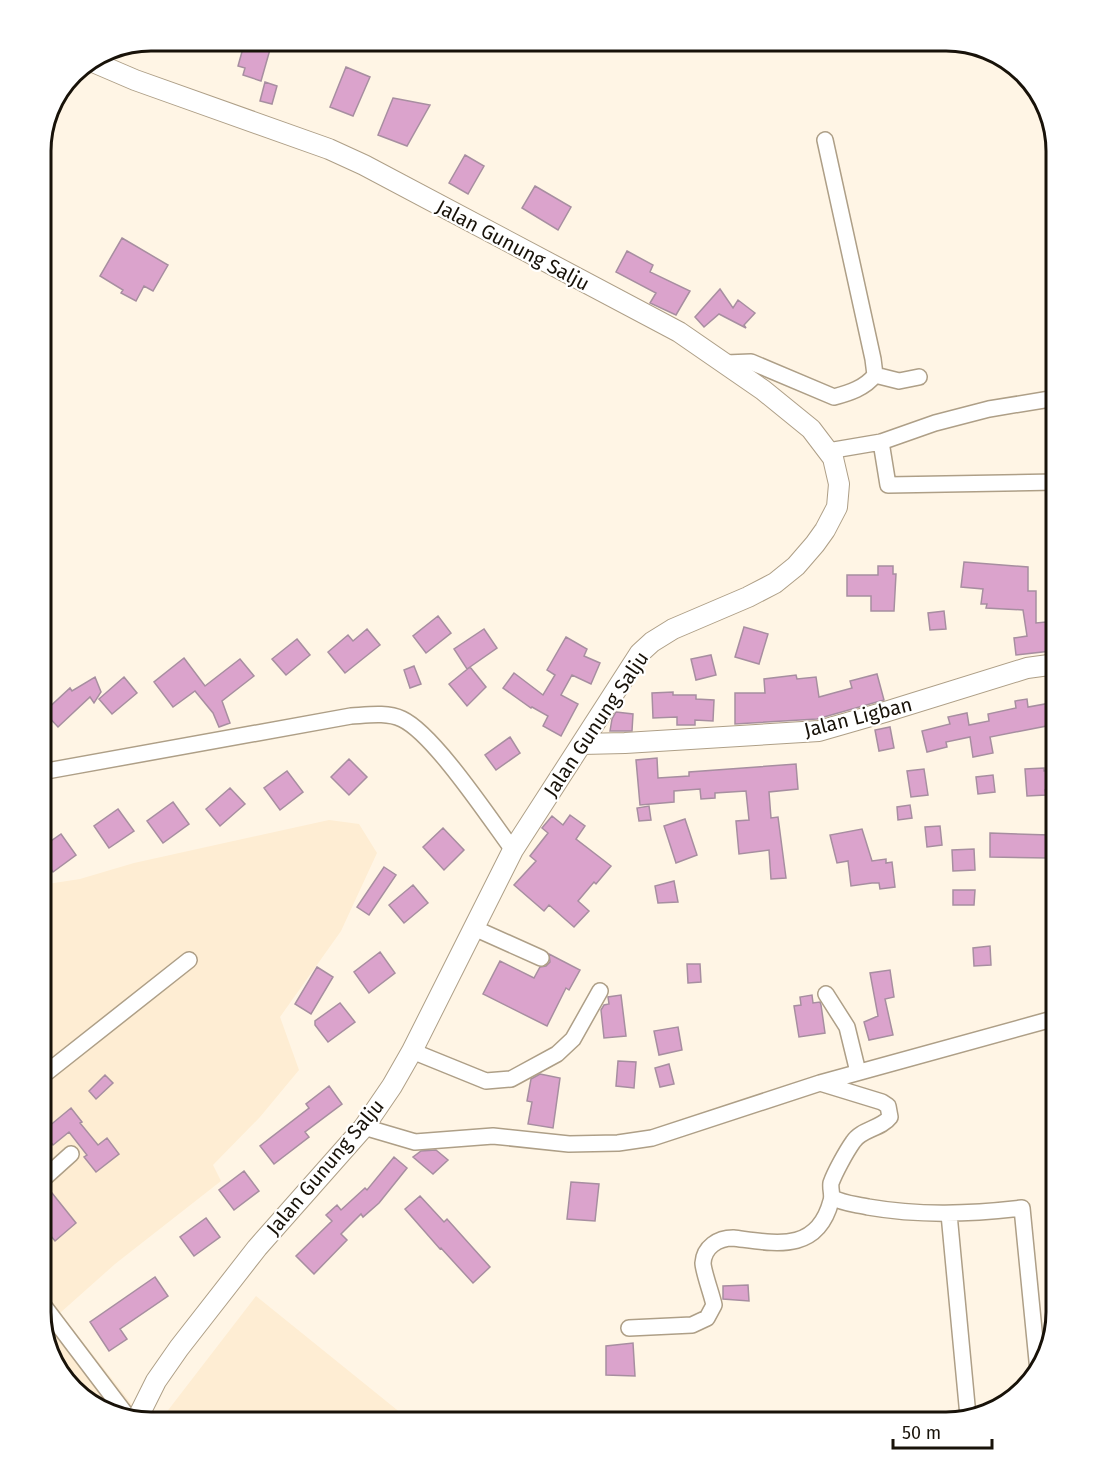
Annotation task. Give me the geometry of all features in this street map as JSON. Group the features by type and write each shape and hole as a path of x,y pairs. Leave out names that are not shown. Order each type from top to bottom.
{"main road":[{"name":"Jalan Gunung Salju","path":"100,65 135,80 329,149 658,321 726,363 804,422 828,451 835,463 838,477 838,500 825,530 805,556 785,576 765,590 673,629 652,642 634,662 513,850 412,1051 392,1086 364,1127 257,1248 213,1303 156,1381 141,1411"},
{"name":"Jalan Ligban","path":"582,744 637,743 819,731 1027,668 1046,665"}],"street":[{"path":"726,363 751,362 834,396 861,387 870,382 875,375 825,140"},
{"path":"875,375 899,381 919,377"},
{"path":"828,451 881,442 978,411 1046,400"},
{"path":"881,442 888,484 1046,482"},
{"path":"51,770 351,716 384,715 402,719 422,734 513,850"},
{"path":"474,928 541,958"},
{"path":"51,1068 189,960"},
{"path":"412,1051 486,1081 511,1079 557,1054 573,1039 600,991"},
{"path":"826,994 847,1027 858,1072"},
{"path":"364,1127 415,1142 493,1136 568,1144 636,1142 819,1083 1046,1021"},
{"path":"629,1328 692,1325 707,1318 714,1305 703,1263 709,1247 725,1238 777,1244 800,1240 818,1225 829,1208 832,1197 831,1184 852,1142 858,1136 886,1122 890,1117 888,1106 875,1099 819,1083"},
{"path":"51,1171 71,1154"},
{"path":"832,1197 843,1202 902,1213 949,1215 1022,1208 1036,1356"},
{"path":"949,1215 967,1410"},
{"path":"51,1315 120,1407"},
{"path":"53,1330 60,1325"}],"shaded area":[{"path":"329,820 359,824 377,853 341,931 280,1017 299,1070 260,1117 213,1165 221,1181 115,1264 60,1313 137,1411 106,1402 76,1378 61,1357 56,1344 51,1312 51,883 80,879 134,863"},
{"path":"256,1296 400,1412 167,1412"}],"building":[{"path":"242,51 270,51 261,81 243,75 245,68 238,66"},
{"path":"346,67 370,77 353,116 330,107"},
{"path":"265,82 277,86 272,104 260,101"},
{"path":"393,98 430,105 407,146 378,135"},
{"path":"465,155 484,166 468,194 449,183"},
{"path":"535,186 571,207 558,230 522,208"},
{"path":"122,238 168,265 153,291 144,286 136,301 121,293 123,290 100,276"},
{"path":"627,251 653,265 650,272 690,291 676,315 650,303 656,293 616,272"},
{"path":"720,289 733,308 738,300 755,313 744,325 746,328 719,314 704,327 695,317"},
{"path":"964,562 1028,567 1028,591 1036,591 1036,623 1046,622 1046,652 1016,655 1014,638 1027,636 1023,610 986,608 987,604 981,604 983,589 961,587"},
{"path":"878,566 893,566 893,574 896,574 894,611 871,611 871,596 847,596 847,575 878,575"},
{"path":"944,611 946,629 930,630 928,613"},
{"path":"438,616 451,633 426,653 413,636"},
{"path":"744,627 768,634 759,664 735,657"},
{"path":"367,629 380,645 345,673 328,652 348,635 353,641"},
{"path":"484,629 497,648 467,669 454,649"},
{"path":"566,637 587,649 584,656 600,663 591,684 572,675 561,695 578,704 561,736 543,726 548,716 531,708 503,688 514,673 543,695 555,675 547,670"},
{"path":"297,639 310,655 286,675 272,659"},
{"path":"711,655 716,675 696,680 691,659"},
{"path":"184,658 205,686 240,659 254,676 222,701 230,723 219,727 213,713 195,691 173,707 154,682"},
{"path":"414,666 421,684 410,688 404,670"},
{"path":"470,667 486,687 467,706 449,684"},
{"path":"877,674 884,700 817,719 735,724 735,693 765,693 764,679 796,675 797,679 816,677 819,697 852,688 850,681"},
{"path":"95,677 101,692 94,703 90,697 58,727 51,720 51,706 70,688 72,691"},
{"path":"124,677 137,693 112,714 99,699"},
{"path":"673,692 673,695 696,695 696,699 714,700 713,721 695,720 695,725 677,725 677,717 653,718 652,693"},
{"path":"1027,699 1028,707 1046,704 1046,726 990,737 993,753 973,757 970,737 946,742 947,747 927,752 922,731 950,724 948,717 967,713 969,725 989,721 988,714 1016,708 1015,701"},
{"path":"616,712 633,714 632,731 610,731"},
{"path":"890,727 894,748 879,751 875,730"},
{"path":"510,737 520,753 496,770 485,755"},
{"path":"657,758 658,778 689,776 689,772 796,764 798,789 769,792 771,818 778,817 786,878 771,879 769,850 739,854 736,821 749,820 746,791 715,793 715,798 701,799 700,789 674,791 674,802 640,805 636,760"},
{"path":"349,759 367,777 349,795 331,777"},
{"path":"1044,768 1046,795 1027,796 1025,769"},
{"path":"924,769 928,795 911,797 907,771"},
{"path":"287,771 303,792 280,810 264,788"},
{"path":"993,775 995,792 978,794 976,777"},
{"path":"230,788 245,804 220,826 206,809"},
{"path":"173,802 189,824 163,843 147,821"},
{"path":"910,805 912,818 898,820 897,807"},
{"path":"649,806 651,820 639,821 637,808"},
{"path":"118,809 134,831 109,848 94,826"},
{"path":"570,815 585,826 576,839 611,866 578,901 589,911 574,927 549,905 544,911 514,885 536,861 530,856 548,833 542,828 552,816 563,825"},
{"path":"685,819 697,855 676,863 664,826"},
{"path":"940,826 942,845 927,847 925,827"},
{"path":"443,828 464,850 444,870 423,847"},
{"path":"862,829 872,861 886,859 886,863 892,862 895,887 880,889 879,883 851,886 848,861 837,863 830,835"},
{"path":"990,833 1046,835 1046,858 990,857"},
{"path":"61,834 76,855 53,872 51,869 51,841"},
{"path":"974,849 975,870 953,871 952,850"},
{"path":"384,867 396,875 369,915 357,907"},
{"path":"674,881 678,902 658,903 655,886"},
{"path":"413,885 428,903 404,923 389,905"},
{"path":"953,890 975,890 974,905 953,905"},
{"path":"990,946 991,965 974,966 973,948"},
{"path":"380,952 395,973 369,993 354,972"},
{"path":"549,954 580,970 569,990 566,988 547,1026 483,994 500,961 534,978 540,967 550,962"},
{"path":"687,964 700,964 701,982 688,983"},
{"path":"317,967 333,977 311,1014 295,1004"},
{"path":"890,970 894,997 885,999 893,1035 869,1040 864,1022 878,1016 870,973"},
{"path":"621,995 626,1036 604,1038 601,1010 604,1005 609,1004 608,997"},
{"path":"812,995 813,1003 820,1002 825,1033 799,1037 794,1006 801,1005 800,997"},
{"path":"340,1003 355,1022 328,1042 315,1025 315,1021"},
{"path":"678,1027 682,1050 659,1055 654,1031"},
{"path":"618,1061 636,1062 634,1088 616,1086"},
{"path":"669,1064 674,1084 660,1087 655,1068"},
{"path":"540,1074 560,1078 553,1128 528,1124 532,1102 527,1101 531,1079"},
{"path":"105,1075 113,1083 96,1099 89,1091"},
{"path":"329,1086 342,1104 305,1132 309,1137 274,1164 260,1146 309,1108 306,1104"},
{"path":"71,1108 98,1145 107,1138 119,1154 96,1172 84,1157 87,1155 69,1132 53,1145 51,1125"},
{"path":"436,1150 448,1160 433,1174 413,1157 421,1151"},
{"path":"394,1157 407,1168 379,1203 363,1217 361,1214 341,1234 347,1240 314,1274 296,1256 332,1221 326,1215 337,1205 341,1210 365,1188 367,1190"},
{"path":"244,1171 259,1191 234,1210 219,1190"},
{"path":"571,1182 599,1184 595,1221 567,1219"},
{"path":"51,1192 76,1223 55,1241 51,1236"},
{"path":"420,1196 444,1222 447,1219 490,1267 473,1283 405,1209"},
{"path":"206,1218 220,1237 194,1256 180,1237"},
{"path":"155,1277 168,1296 120,1329 127,1339 109,1351 90,1322"},
{"path":"748,1285 749,1301 723,1299 723,1286"},
{"path":"633,1343 635,1376 606,1375 606,1346"}]}
